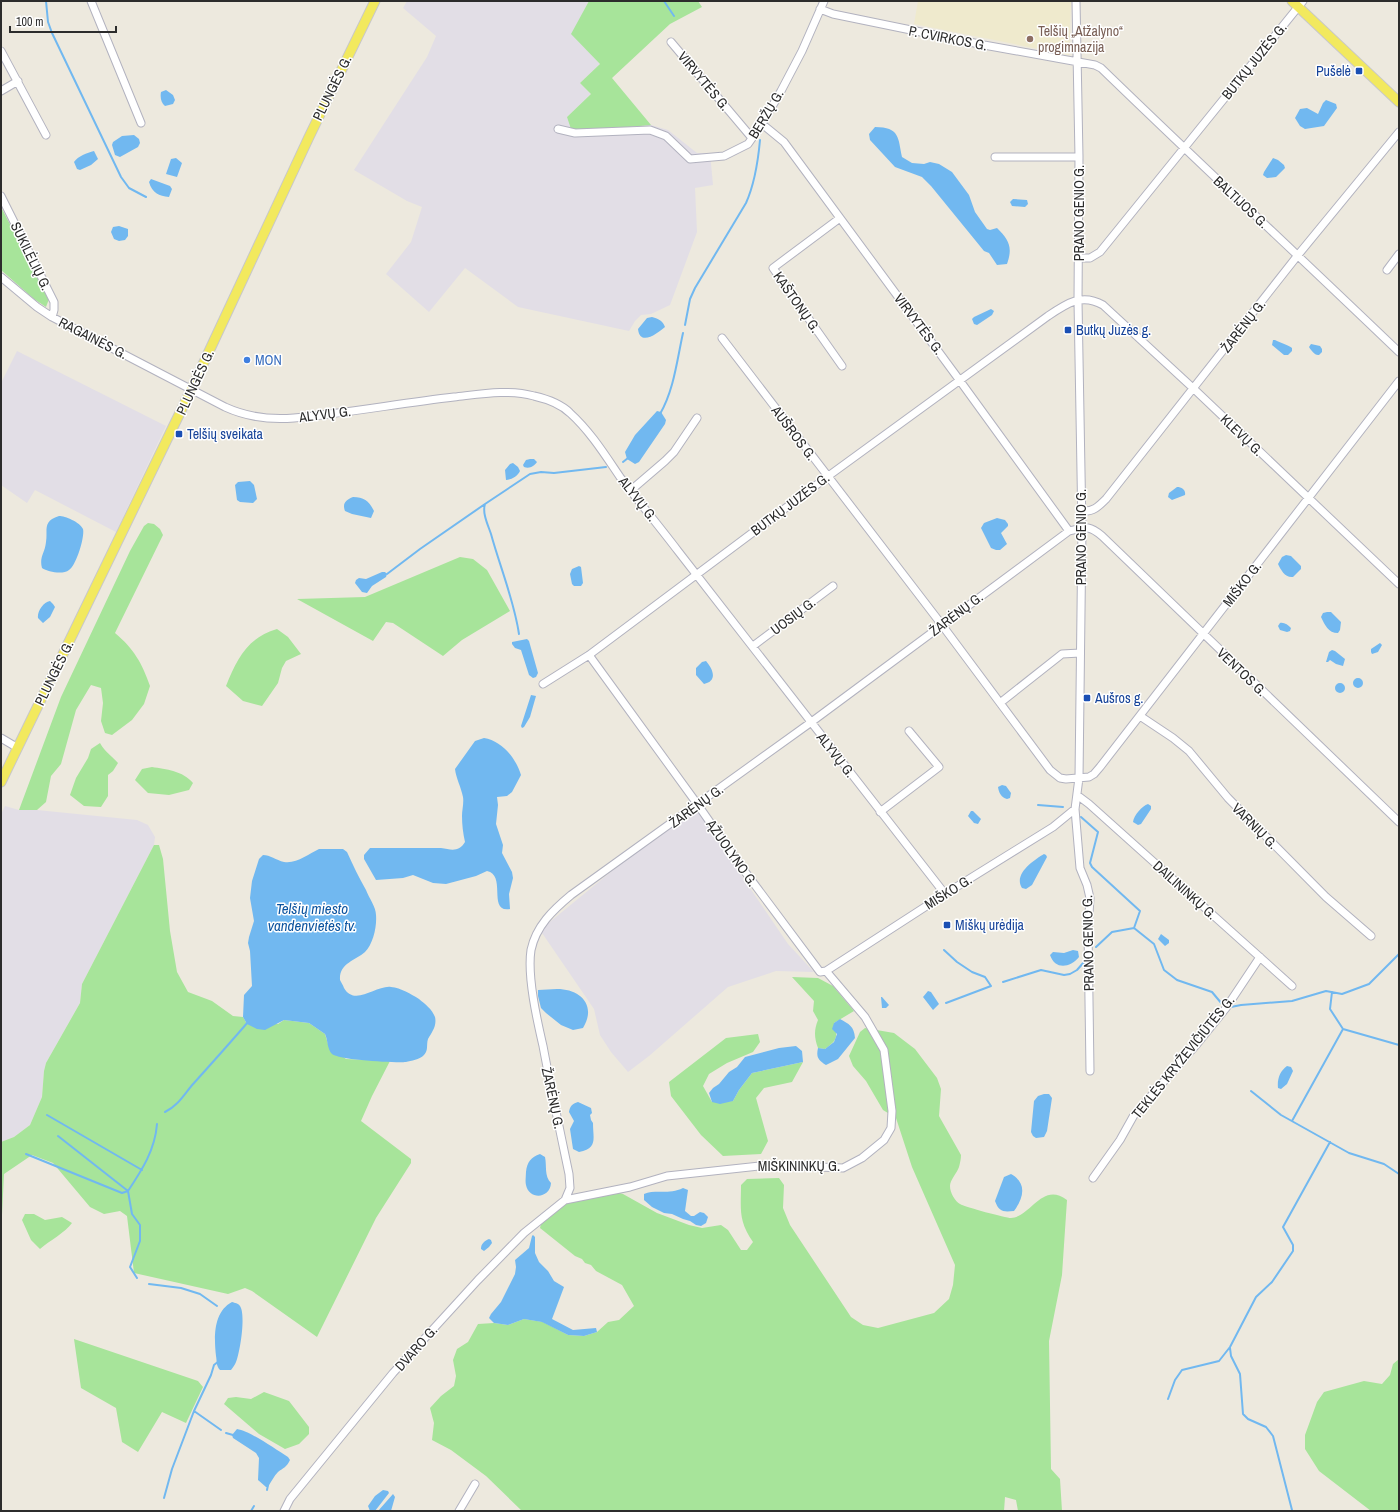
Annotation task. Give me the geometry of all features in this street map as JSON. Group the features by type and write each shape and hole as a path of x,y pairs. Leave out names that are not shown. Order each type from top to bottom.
{"main road":[{"name":"PLUNGĖS G.","path":"1,782 191,390 309,137 375,1"},
{"path":"1298,3 1399,102"}],"street":[{"path":"91,1 141,123"},
{"name":"BERŽŲ G.","path":"558,129 575,133 650,130 666,136 690,159 724,156 748,144 762,124 802,51 824,1"},
{"name":"PRANO GENIO G.","path":"1076,1 1079,157 1078,301 1082,528 1079,778 1075,809 1080,868 1087,885 1090,898 1088,930 1090,1071"},
{"name":"BUTKŲ JUZĖS G.","path":"1079,258 1090,258 1100,252 1298,3"},
{"name":"P. CVIRKOS G.","path":"820,10 977,44 1077,62"},
{"name":"VIRVYTĖS G.","path":"671,42 752,138"},
{"path":"1,51 46,135"},
{"name":"BALTIJOS G.","path":"1077,62 1090,63 1101,68 1399,352"},
{"path":"1,91 18,81"},
{"name":"VIRVYTĖS G.","path":"762,124 784,142 1069,531"},
{"name":"ŽARĖNŲ G.","path":"1082,511 1092,511 1099,506 1194,389 1298,255 1399,132"},
{"path":"995,157 1079,157"},
{"name":"SUKILĖLIŲ G.","path":"1,196 54,302 52,317"},
{"name":"KAŠTONŲ G.","path":"840,218 773,268 842,366"},
{"path":"1387,270 1399,254"},
{"name":"RAGAINĖS G.","path":"1,276 37,307 52,317 191,390"},
{"name":"KLEVŲ G.","path":"1078,301 1091,300 1103,305 1194,389 1399,584"},
{"name":"BUTKŲ JUZĖS G.","path":"543,684 589,655 827,477 1060,307 1078,301"},
{"name":"AUŠROS G.","path":"722,338 1055,775 1066,779 1079,778"},
{"name":"MIŠKO G.","path":"1079,778 1089,777 1094,774 1399,381"},
{"name":"ALYVŲ G.","path":"191,390 238,412 283,419 487,394 512,393 534,396 553,402 569,412 590,436 630,490 753,646 810,723 944,894"},
{"path":"630,490 674,452 697,418"},
{"name":"ŽARĖNŲ G.","path":"565,1200 570,1188 569,1174 536,1014 530,968 531,950 539,930 549,914 559,905 810,723 1069,531 1082,528"},
{"name":"VENTOS G.","path":"1082,528 1092,528 1102,536 1202,634 1399,822"},
{"name":"UOSIŲ G.","path":"753,646 833,586"},
{"path":"1000,703 1062,654 1080,652"},
{"name":"ĄŽUOLYNO G.","path":"589,655 746,874 823,971"},
{"name":"VARNIŲ G.","path":"1140,716 1173,738 1189,751 1228,798 1326,897 1372,936"},
{"path":"880,812 939,767 909,731"},
{"path":"1,738 18,748"},
{"name":"DAILININKŲ G.","path":"1077,795 1089,804 1292,986"},
{"name":"MIŠKO G.","path":"823,971 1053,827 1075,809"},
{"name":"TEKLĖS KRYŽEVIČIŪTĖS G.","path":"1093,1178 1120,1140 1134,1115 1197,1044 1226,1008 1260,957"},
{"name":"MIŠKININKŲ G.","path":"565,1200 630,1186 667,1176 768,1165 843,1168 862,1158 884,1140 891,1128 892,1111 884,1050 865,1017 823,971"},
{"name":"DVARO G.","path":"284,1511 290,1499 394,1373 478,1280 520,1238 565,1200"},
{"path":"459,1511 475,1484"}],"shaded area":[{"path":"407,1 589,1 572,34 600,64 580,83 591,94 567,117 586,131 651,125 668,130 697,153 710,153 713,185 695,188 697,232 670,305 651,314 641,315 629,331 518,307 465,268 429,312 386,274 411,242 422,207 407,201 354,170 427,57 436,36 403,8"},
{"name":"Telšių „Atžalyno“ progimnazija","path":"918,1 1071,1 1069,55 914,24"},
{"path":"17,351 166,426 116,532 35,490 27,503 1,485 1,383"},
{"path":"5,806 19,810 37,810 137,820 148,825 155,837 154,845 82,984 80,1003 46,1063 42,1097 30,1125 14,1137 1,1142 1,814"},
{"path":"695,807 788,944 814,972 776,971 728,987 649,1056 628,1072 611,1052 600,1035 594,1009 540,930 623,862"}],"green space":[{"path":"589,1 698,1 702,7 670,24 612,78 651,125 586,131 571,129 567,117 591,94 580,83 600,64 571,34"},
{"path":"1,207 49,299 46,307 34,299 1,270"},
{"path":"148,523 154,524 160,529 163,535 115,633 137,657 147,678 150,686 144,704 132,720 112,735 105,733 101,721 103,703 101,688 91,685 76,710 61,764 51,776 46,802 37,810 19,810 61,697 130,551 144,526"},
{"path":"460,557 473,559 487,570 510,611 462,640 443,656 393,623 386,622 373,641 297,599 365,597"},
{"path":"277,629 288,637 301,654 286,661 282,668 278,683 262,706 243,701 226,686 234,667 244,651 251,644 258,638"},
{"path":"100,743 118,763 113,771 108,775 108,796 101,807 84,806 70,795 76,778 88,758 91,749"},
{"path":"152,767 179,773 193,783 189,790 169,795 148,793 135,780 142,769"},
{"path":"154,845 159,845 163,859 170,931 177,972 188,992 212,1001 233,1016 243,1017 247,1024 278,1024 284,1020 309,1023 325,1034 328,1044 346,1059 390,1061 361,1121 411,1159 411,1163 376,1218 317,1337 252,1291 245,1288 228,1294 134,1273 127,1216 120,1211 104,1214 90,1207 53,1163 32,1155 4,1174 2,1215 1,1214 1,1142 14,1137 30,1125 42,1097 46,1063 80,1003 82,984"},
{"path":"792,977 818,978 833,986 854,1011 834,1023 836,1038 825,1049 818,1048 816,1040 815,1030 818,1020 813,1011 814,1001"},
{"path":"865,1028 894,1033 915,1049 937,1078 941,1089 939,1116 961,1155 959,1167 951,1181 950,1186 952,1194 958,1203 977,1210 1011,1218 1025,1212 1044,1197 1058,1195 1067,1200 1062,1275 1049,1341 1051,1469 1060,1479 1062,1511 1018,1511 1016,1500 1005,1497 1004,1511 522,1511 486,1476 451,1450 432,1440 434,1423 430,1408 441,1396 454,1386 456,1376 453,1360 457,1349 468,1342 478,1324 494,1323 508,1325 524,1319 543,1322 568,1335 584,1336 597,1332 608,1322 619,1320 634,1306 622,1285 596,1271 591,1265 575,1256 540,1228 541,1224 567,1203 613,1191 623,1194 657,1213 689,1225 702,1228 721,1225 728,1230 741,1250 747,1250 753,1242 748,1235 741,1215 741,1185 747,1179 779,1178 784,1185 783,1208 790,1225 851,1317 863,1325 878,1328 934,1313 949,1299 953,1285 955,1265 912,1167 896,1118 883,1110 866,1081 853,1066 849,1056 860,1032"},
{"path":"758,1034 760,1042 753,1052 727,1063 709,1074 703,1086 712,1102 733,1101 739,1090 752,1073 803,1062 792,1082 764,1088 756,1098 768,1141 761,1154 723,1156 701,1135 671,1096 669,1082 726,1038"},
{"path":"25,1214 34,1214 45,1220 62,1217 72,1223 66,1230 40,1249 31,1240 22,1220"},
{"path":"74,1339 198,1381 203,1387 186,1423 162,1412 138,1452 122,1442 116,1408 81,1388"},
{"path":"1399,1359 1399,1511 1371,1511 1319,1471 1305,1449 1305,1435 1317,1402 1324,1392 1364,1381 1382,1384 1390,1375 1393,1364"},
{"path":"264,1392 289,1401 309,1427 309,1434 299,1444 285,1449 259,1434 224,1404 228,1398 236,1397 251,1399"}],"water":[{"path":"166,90 173,95 175,100 173,104 165,106 162,102 161,92"},
{"path":"1326,100 1336,104 1337,108 1324,126 1305,129 1300,126 1295,118 1300,109 1307,108 1318,114"},
{"path":"875,127 893,131 898,139 902,157 912,163 924,164 930,162 939,164 952,172 969,195 975,212 987,229 990,230 997,228 1007,240 1010,253 1007,264 997,265 989,253 984,251 922,177 895,167 870,140 869,134"},
{"path":"134,135 139,139 140,143 138,147 120,157 115,155 112,145 113,142 122,136"},
{"path":"94,151 98,159 91,165 80,170 77,169 74,162 83,155"},
{"path":"176,158 182,163 177,177 166,174 171,159"},
{"path":"1273,158 1284,165 1285,168 1276,177 1267,178 1263,175"},
{"path":"151,179 170,186 172,189 169,197 159,195 152,189 149,182"},
{"path":"1013,199 1027,200 1028,204 1025,207 1012,206 1010,202"},
{"path":"119,226 128,229 128,236 125,240 119,241 114,239 111,232 113,227"},
{"path":"991,309 994,311 992,315 977,325 974,324 972,319 974,317"},
{"path":"652,317 660,320 665,327 650,337 642,337 639,334 638,329 647,318"},
{"path":"1273,340 1291,347 1292,351 1288,355 1284,355 1272,345"},
{"path":"1311,344 1320,346 1322,352 1319,355 1315,354 1311,350 1309,347"},
{"path":"657,411 661,412 666,420 665,424 639,462 635,464 627,459 625,452 635,435"},
{"path":"534,459 537,462 532,467 524,467 523,465 526,460"},
{"path":"513,463 520,471 518,475 506,480 505,470 510,464"},
{"path":"250,481 254,485 257,499 253,503 240,502 237,500 235,485 238,482"},
{"path":"1177,487 1183,489 1185,495 1172,500 1168,497 1169,493"},
{"path":"353,497 366,500 374,511 371,518 345,511 345,502"},
{"path":"59,516 68,518 81,526 83,529 83,538 72,567 66,572 59,573 42,568 41,561 45,546 48,523 50,520"},
{"path":"997,518 1005,520 1008,524 1008,526 1001,533 1007,544 1000,550 991,548 981,528 984,523"},
{"path":"1286,555 1291,556 1301,566 1301,569 1293,577 1286,575 1278,564 1282,557"},
{"path":"579,566 581,567 583,583 581,586 574,586 572,584 570,574 572,569"},
{"path":"382,572 387,574 386,577 372,586 367,593 362,592 355,583 359,578 366,579"},
{"path":"50,601 55,607 50,617 43,623 38,618 38,613 43,605"},
{"path":"1331,612 1341,622 1338,633 1329,630 1324,623 1321,617 1323,613"},
{"path":"1280,623 1284,623 1289,626 1291,628 1290,631 1287,632 1280,630 1278,626"},
{"path":"527,639 529,641 538,673 536,677 533,678 529,675 521,650 515,648 512,644 512,642"},
{"path":"1380,643 1382,645 1378,652 1372,654 1371,649"},
{"path":"1332,650 1345,659 1343,666 1330,660 1326,662 1329,652"},
{"path":"706,661 711,668 713,678 704,684 696,675 696,668 702,662"},
{"path":"1356,678 1360,678 1362,679 1362,687 1356,688 1353,685 1353,681"},
{"path":"1338,683 1342,683 1344,684 1344,692 1338,693 1335,690 1335,686"},
{"path":"531,695 536,696 530,717 522,728 521,726"},
{"path":"484,738 497,743 507,751 516,762 521,775 512,792 507,796 497,797 498,805 496,824 503,845 502,853 512,872 513,878 509,894 510,909 503,909 500,905 498,900 496,879 493,874 487,871 476,876 446,884 433,883 413,875 403,878 376,880 364,859 364,855 370,848 441,848 452,850 458,849 463,845 465,842 462,819 463,799 455,769 475,741"},
{"path":"1002,785 1006,786 1011,793 1010,798 1007,799 1003,797 999,791 998,787"},
{"path":"1148,804 1151,806 1151,809 1141,824 1138,825 1133,822 1139,811"},
{"path":"971,811 973,811 981,819 978,824 974,823 968,816"},
{"name":"Telšių miesto vandenvietės tv.","path":"319,849 343,849 347,852 376,912 375,930 368,949 345,966 340,974 340,980 344,988 354,996 360,996 385,987 391,987 409,993 428,1007 435,1017 435,1023 434,1029 428,1039 427,1050 420,1058 406,1062 391,1062 345,1058 332,1054 328,1047 325,1034 309,1023 284,1020 265,1030 257,1029 247,1024 243,1017 244,995 252,986 250,951 248,943 254,921 250,898 252,881 259,859 263,855 284,862 293,862"},
{"path":"1044,854 1047,857 1032,885 1026,889 1022,888 1020,878 1022,873 1030,864"},
{"path":"1161,934 1169,940 1169,943 1165,946 1158,939"},
{"path":"1073,950 1078,951 1079,957 1075,961 1063,966 1055,963 1050,955 1053,952 1064,953"},
{"path":"557,989 573,992 584,1000 588,1012 587,1020 583,1028 573,1030 561,1025 541,1008 538,990"},
{"path":"928,991 931,992 939,1004 933,1010 923,997"},
{"path":"881,997 889,1005 886,1008 882,1008"},
{"path":"840,1019 846,1022 854,1031 855,1038 838,1059 826,1065 818,1058 818,1048 825,1049 834,1042 837,1034 832,1029 834,1023"},
{"path":"796,1046 802,1051 803,1062 752,1073 739,1090 733,1101 720,1104 712,1102 709,1093 729,1072 737,1067 745,1057 779,1048"},
{"path":"1287,1066 1291,1067 1293,1071 1287,1084 1281,1089 1278,1088 1278,1081 1282,1070"},
{"path":"1049,1094 1052,1098 1047,1131 1044,1137 1036,1138 1031,1132 1034,1101 1038,1096"},
{"path":"578,1102 591,1108 592,1113 590,1115 593,1123 594,1138 592,1145 589,1148 579,1152 573,1149 570,1129 574,1121 569,1112 570,1108"},
{"path":"540,1154 545,1157 547,1177 551,1183 547,1192 539,1196 528,1190 526,1180 528,1163 532,1158"},
{"path":"1011,1174 1020,1182 1022,1186 1022,1196 1014,1211 1004,1211 998,1207 995,1201 1004,1177"},
{"path":"683,1188 688,1190 685,1211 691,1216 694,1216 700,1212 704,1213 708,1217 706,1223 701,1226 672,1214 664,1213 652,1207 644,1200 644,1194 673,1191"},
{"path":"533,1235 535,1237 535,1253 539,1262 548,1271 554,1281 564,1287 552,1319 573,1330 596,1328 597,1332 584,1336 568,1335 542,1322 524,1319 508,1325 494,1323 489,1318 501,1302 515,1274 515,1260 529,1248"},
{"path":"489,1239 492,1243 484,1251 481,1249 482,1246 484,1242"},
{"path":"232,1302 239,1305 242,1311 241,1342 235,1365 231,1370 220,1370 217,1365 215,1349 216,1326 221,1312"},
{"path":"237,1429 249,1433 288,1457 290,1460 286,1466 278,1472 268,1487 258,1480 259,1458 256,1453 233,1438 232,1435"},
{"path":"383,1490 388,1491 389,1493 375,1511 370,1511 368,1506 375,1496"},
{"path":"393,1494 395,1497 391,1511 378,1511"}],"waterway":[{"path":"46,1 48,22 52,33 121,177 129,188 146,197"},
{"path":"664,1 674,16"},
{"path":"685,325 690,299 695,288 746,203 756,172 760,140"},
{"path":"660,414 672,385 683,333"},
{"path":"623,462 628,458"},
{"path":"519,634 510,596 486,519 484,511 485,504 530,474 541,472 554,473 606,467"},
{"path":"387,574 485,504"},
{"path":"1038,805 1063,807"},
{"path":"1081,817 1098,832 1090,863 1092,867 1140,911 1134,928"},
{"path":"1096,947 1112,932 1134,928 1154,944 1164,970 1177,980 1212,992 1222,1004"},
{"path":"944,950 957,962 972,972 985,977 991,986 946,1003"},
{"path":"1231,1007 1292,1001 1326,991 1342,994 1369,984 1399,954"},
{"path":"1003,982 1041,970 1064,975 1070,974 1077,970 1084,962"},
{"path":"1292,1121 1343,1029 1330,1009 1332,992"},
{"path":"165,1112 178,1103 248,1022"},
{"path":"1343,1029 1399,1045"},
{"path":"1251,1091 1281,1115 1349,1153 1384,1164 1399,1174"},
{"path":"47,1115 142,1170"},
{"path":"137,1278 130,1267 140,1241 140,1225 132,1214 128,1191 151,1151 157,1124"},
{"path":"26,1154 122,1193 128,1191 58,1136"},
{"path":"1168,1399 1175,1380 1182,1370 1219,1361 1230,1347 1256,1297 1272,1282 1293,1251 1293,1245 1283,1227 1330,1142"},
{"path":"149,1284 181,1288 200,1294 217,1306"},
{"path":"1230,1348 1231,1356 1240,1374 1243,1414 1248,1419 1266,1427 1273,1436 1292,1510"},
{"path":"219,1361 214,1365 211,1375 194,1411 221,1430"},
{"path":"164,1498 172,1469 194,1411"},
{"path":"226,1433 233,1435"},
{"path":"267,1490 268,1485"},
{"path":"251,1511 254,1506"}],"place":[{"name":"Telšių „Atžalyno“ progimnazija","path":"1030,39"},
{"name":"Pušelė","path":"1359,71"},
{"name":"Butkų Juzės g.","path":"1068,330"},
{"name":"MON","path":"247,360"},
{"name":"Telšių sveikata","path":"179,434"},
{"name":"Aušros g.","path":"1087,698"},
{"name":"Miškų urėdija","path":"947,925"}]}
